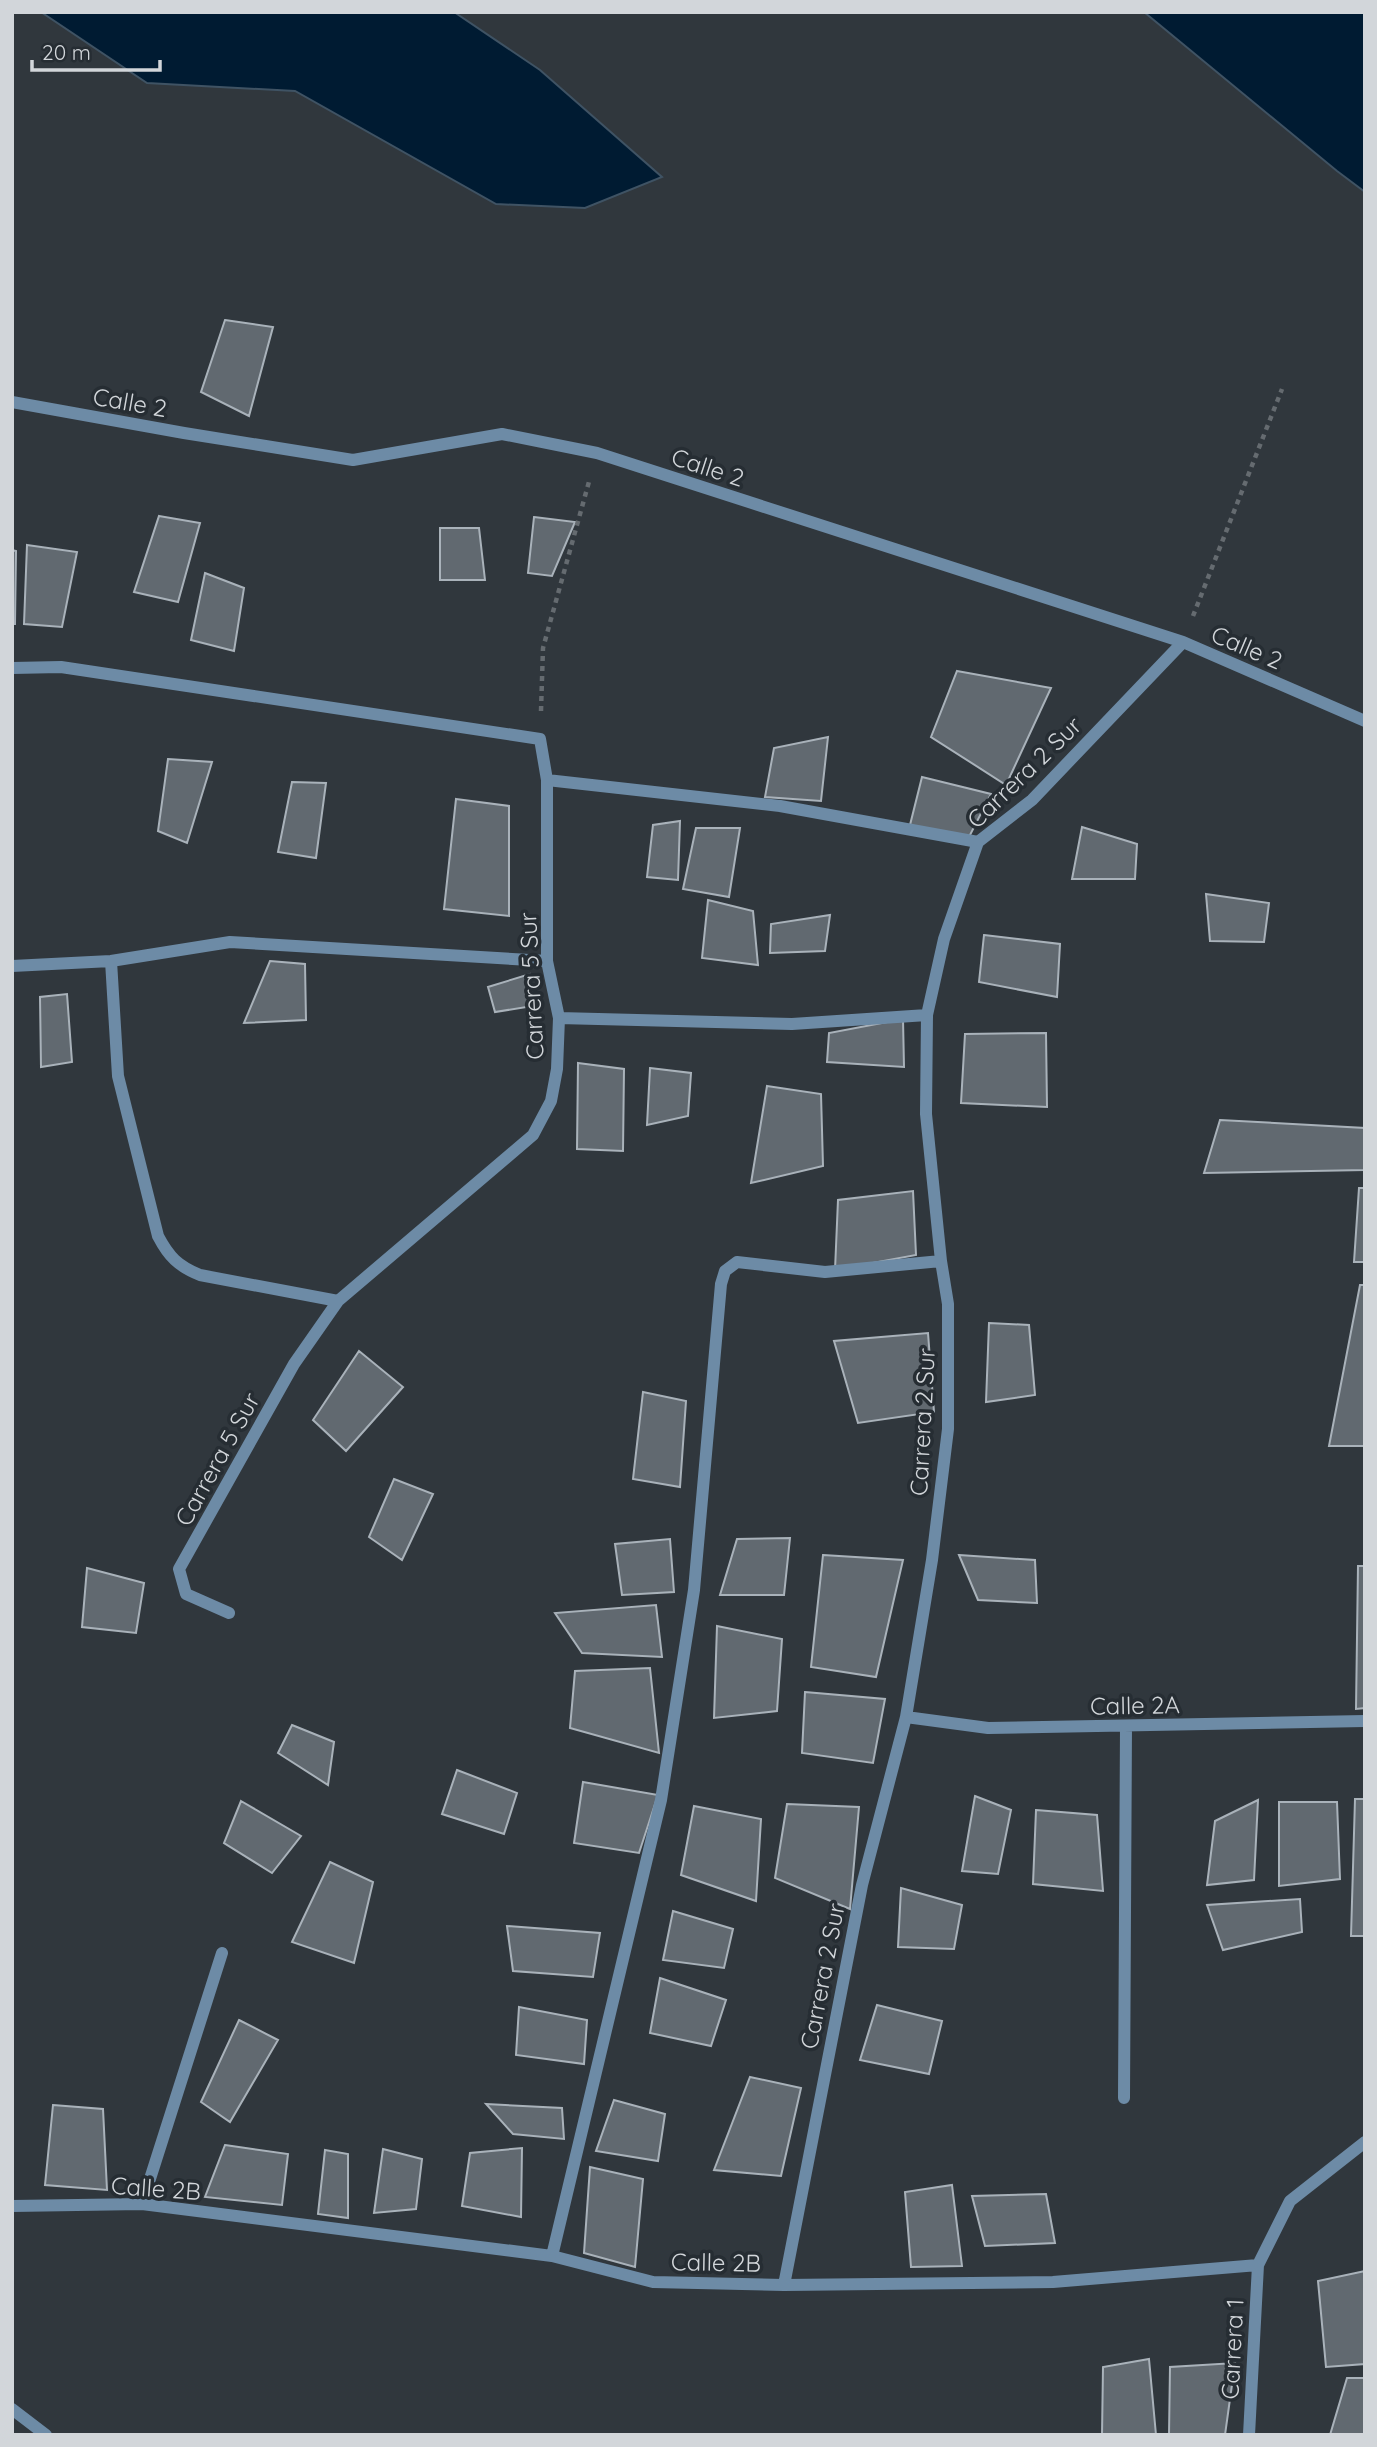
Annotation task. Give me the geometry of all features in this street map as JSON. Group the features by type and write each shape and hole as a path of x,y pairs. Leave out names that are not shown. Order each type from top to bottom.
{"street":[{"name":"Calle 2","path":"12,402 354,460 502,433 597,453 1183,642 1365,721"},
{"name":"Carrera 2 Sur","path":"784,2285 862,1885 906,1717 932,1560 947,1429 948,1304 926,1114 927,1015 943,939 978,842 1032,800 1183,642"},
{"path":"12,668 61,667 540,739"},
{"name":"Carrera 5 Sur","path":"229,1613 186,1594 178,1569 294,1364 338,1301 533,1135 551,1101 557,1069 559,1018 548,961 547,780 540,739"},
{"path":"547,780 780,806 978,842"},
{"path":"12,966 111,961 230,942 548,961"},
{"path":"111,961 118,1076 158,1236 167,1254 181,1267 200,1275 338,1301"},
{"path":"559,1018 792,1024 927,1015"},
{"path":"552,2256 661,1800 694,1590 721,1284 725,1271 737,1262 825,1272 941,1261"},
{"name":"Calle 2A","path":"906,1717 988,1728 1365,1721"},
{"path":"1124,2098 1126,1726"},
{"path":"142,2204 222,1953"},
{"path":"1258,2265 1290,2201 1365,2142"},
{"name":"Calle 2B","path":"12,2206 142,2204 552,2256 653,2282 784,2285 1053,2282 1258,2265"},
{"name":"Carrera 1","path":"1249,2435 1258,2265"},
{"path":"12,2409 46,2435"}],"path":[{"path":"1183,642 1282,389"},
{"path":"540,739 543,648 597,453"}],"water":[{"path":"41,12 454,12 540,70 662,177 585,208 496,204 295,91 147,83"},
{"path":"1144,12 1365,12 1365,192 1337,171"}],"building":[{"path":"225,320 273,327 249,416 201,392"},
{"path":"159,516 200,523 178,602 134,592"},
{"path":"534,517 575,522 552,576 528,573"},
{"path":"440,528 479,528 485,580 440,580"},
{"path":"27,545 77,552 62,627 24,624"},
{"path":"12,550 16,551 15,624 12,624"},
{"path":"205,573 244,588 234,651 191,640"},
{"path":"957,671 1051,688 1006,785 931,737"},
{"path":"828,737 821,801 765,797 774,748"},
{"path":"168,759 212,762 187,843 158,831"},
{"path":"922,777 991,794 968,839 909,829"},
{"path":"292,782 326,783 316,858 278,852"},
{"path":"456,799 509,806 509,916 444,909"},
{"path":"680,821 678,880 647,877 653,825"},
{"path":"1082,827 1137,844 1135,879 1072,879"},
{"path":"696,828 740,828 729,897 683,889"},
{"path":"1206,894 1269,903 1264,942 1210,941"},
{"path":"708,900 753,911 758,965 702,958"},
{"path":"830,915 825,951 770,953 771,924"},
{"path":"984,935 1060,944 1057,997 979,982"},
{"path":"270,961 305,964 306,1020 244,1023"},
{"path":"530,974 533,1006 495,1012 488,987"},
{"path":"67,994 72,1062 41,1067 40,997"},
{"path":"903,1019 904,1067 827,1062 829,1033"},
{"path":"1046,1033 1047,1107 961,1103 965,1034"},
{"path":"578,1063 624,1069 623,1151 577,1149"},
{"path":"650,1068 691,1073 688,1116 647,1125"},
{"path":"767,1086 821,1094 823,1166 751,1183"},
{"path":"1220,1120 1365,1128 1365,1170 1204,1173"},
{"path":"1359,1188 1365,1188 1365,1262 1354,1262"},
{"path":"913,1191 916,1255 835,1270 838,1200"},
{"path":"1360,1285 1365,1285 1365,1446 1329,1446"},
{"path":"989,1323 1029,1325 1035,1395 986,1402"},
{"path":"928,1333 934,1412 858,1423 834,1341"},
{"path":"359,1351 403,1387 346,1451 313,1420"},
{"path":"643,1392 686,1401 680,1487 633,1479"},
{"path":"394,1479 433,1494 402,1560 369,1537"},
{"path":"790,1538 784,1595 720,1595 737,1539"},
{"path":"670,1539 674,1592 622,1595 615,1544"},
{"path":"823,1555 903,1560 876,1677 811,1667"},
{"path":"959,1555 1035,1560 1037,1603 978,1600"},
{"path":"1358,1566 1365,1566 1365,1708 1356,1709"},
{"path":"87,1568 144,1583 136,1633 82,1627"},
{"path":"656,1605 662,1657 582,1653 555,1613"},
{"path":"717,1626 782,1639 777,1711 714,1718"},
{"path":"650,1668 659,1753 570,1728 575,1671"},
{"path":"805,1692 885,1699 873,1763 802,1753"},
{"path":"292,1725 334,1742 328,1785 278,1753"},
{"path":"457,1770 517,1793 504,1834 442,1814"},
{"path":"583,1782 658,1795 639,1853 574,1843"},
{"path":"975,1796 1011,1810 998,1874 962,1871"},
{"path":"1355,1799 1365,1799 1365,1936 1351,1936"},
{"path":"1258,1800 1254,1880 1207,1885 1215,1821"},
{"path":"241,1801 301,1836 272,1873 224,1843"},
{"path":"1279,1802 1337,1802 1340,1879 1279,1886"},
{"path":"787,1804 859,1807 850,1909 775,1878"},
{"path":"694,1806 761,1819 756,1901 681,1875"},
{"path":"1036,1810 1097,1815 1103,1891 1033,1884"},
{"path":"330,1862 373,1882 354,1963 292,1942"},
{"path":"901,1888 962,1905 954,1949 898,1947"},
{"path":"1300,1899 1302,1932 1223,1950 1207,1905"},
{"path":"673,1911 733,1929 724,1968 663,1960"},
{"path":"507,1926 600,1933 593,1977 513,1971"},
{"path":"660,1978 726,2000 711,2046 650,2033"},
{"path":"877,2005 942,2021 929,2074 860,2060"},
{"path":"519,2007 587,2020 584,2064 516,2055"},
{"path":"239,2020 278,2040 230,2122 201,2102"},
{"path":"750,2077 801,2088 781,2176 714,2170"},
{"path":"614,2100 665,2114 658,2161 596,2151"},
{"path":"486,2104 562,2108 564,2139 513,2134"},
{"path":"53,2105 103,2109 107,2190 45,2185"},
{"path":"225,2145 288,2154 282,2205 205,2197"},
{"path":"522,2148 521,2217 462,2206 470,2153"},
{"path":"383,2149 422,2159 416,2209 374,2213"},
{"path":"325,2150 348,2154 348,2218 318,2214"},
{"path":"590,2167 643,2179 635,2267 584,2253"},
{"path":"952,2185 962,2266 911,2267 905,2192"},
{"path":"1046,2194 1055,2243 985,2246 972,2196"},
{"path":"1365,2271 1365,2364 1326,2367 1318,2281"},
{"path":"1149,2359 1156,2435 1102,2435 1103,2367"},
{"path":"1235,2363 1225,2435 1169,2435 1170,2367"},
{"path":"1347,2378 1365,2378 1365,2435 1330,2435"}]}
